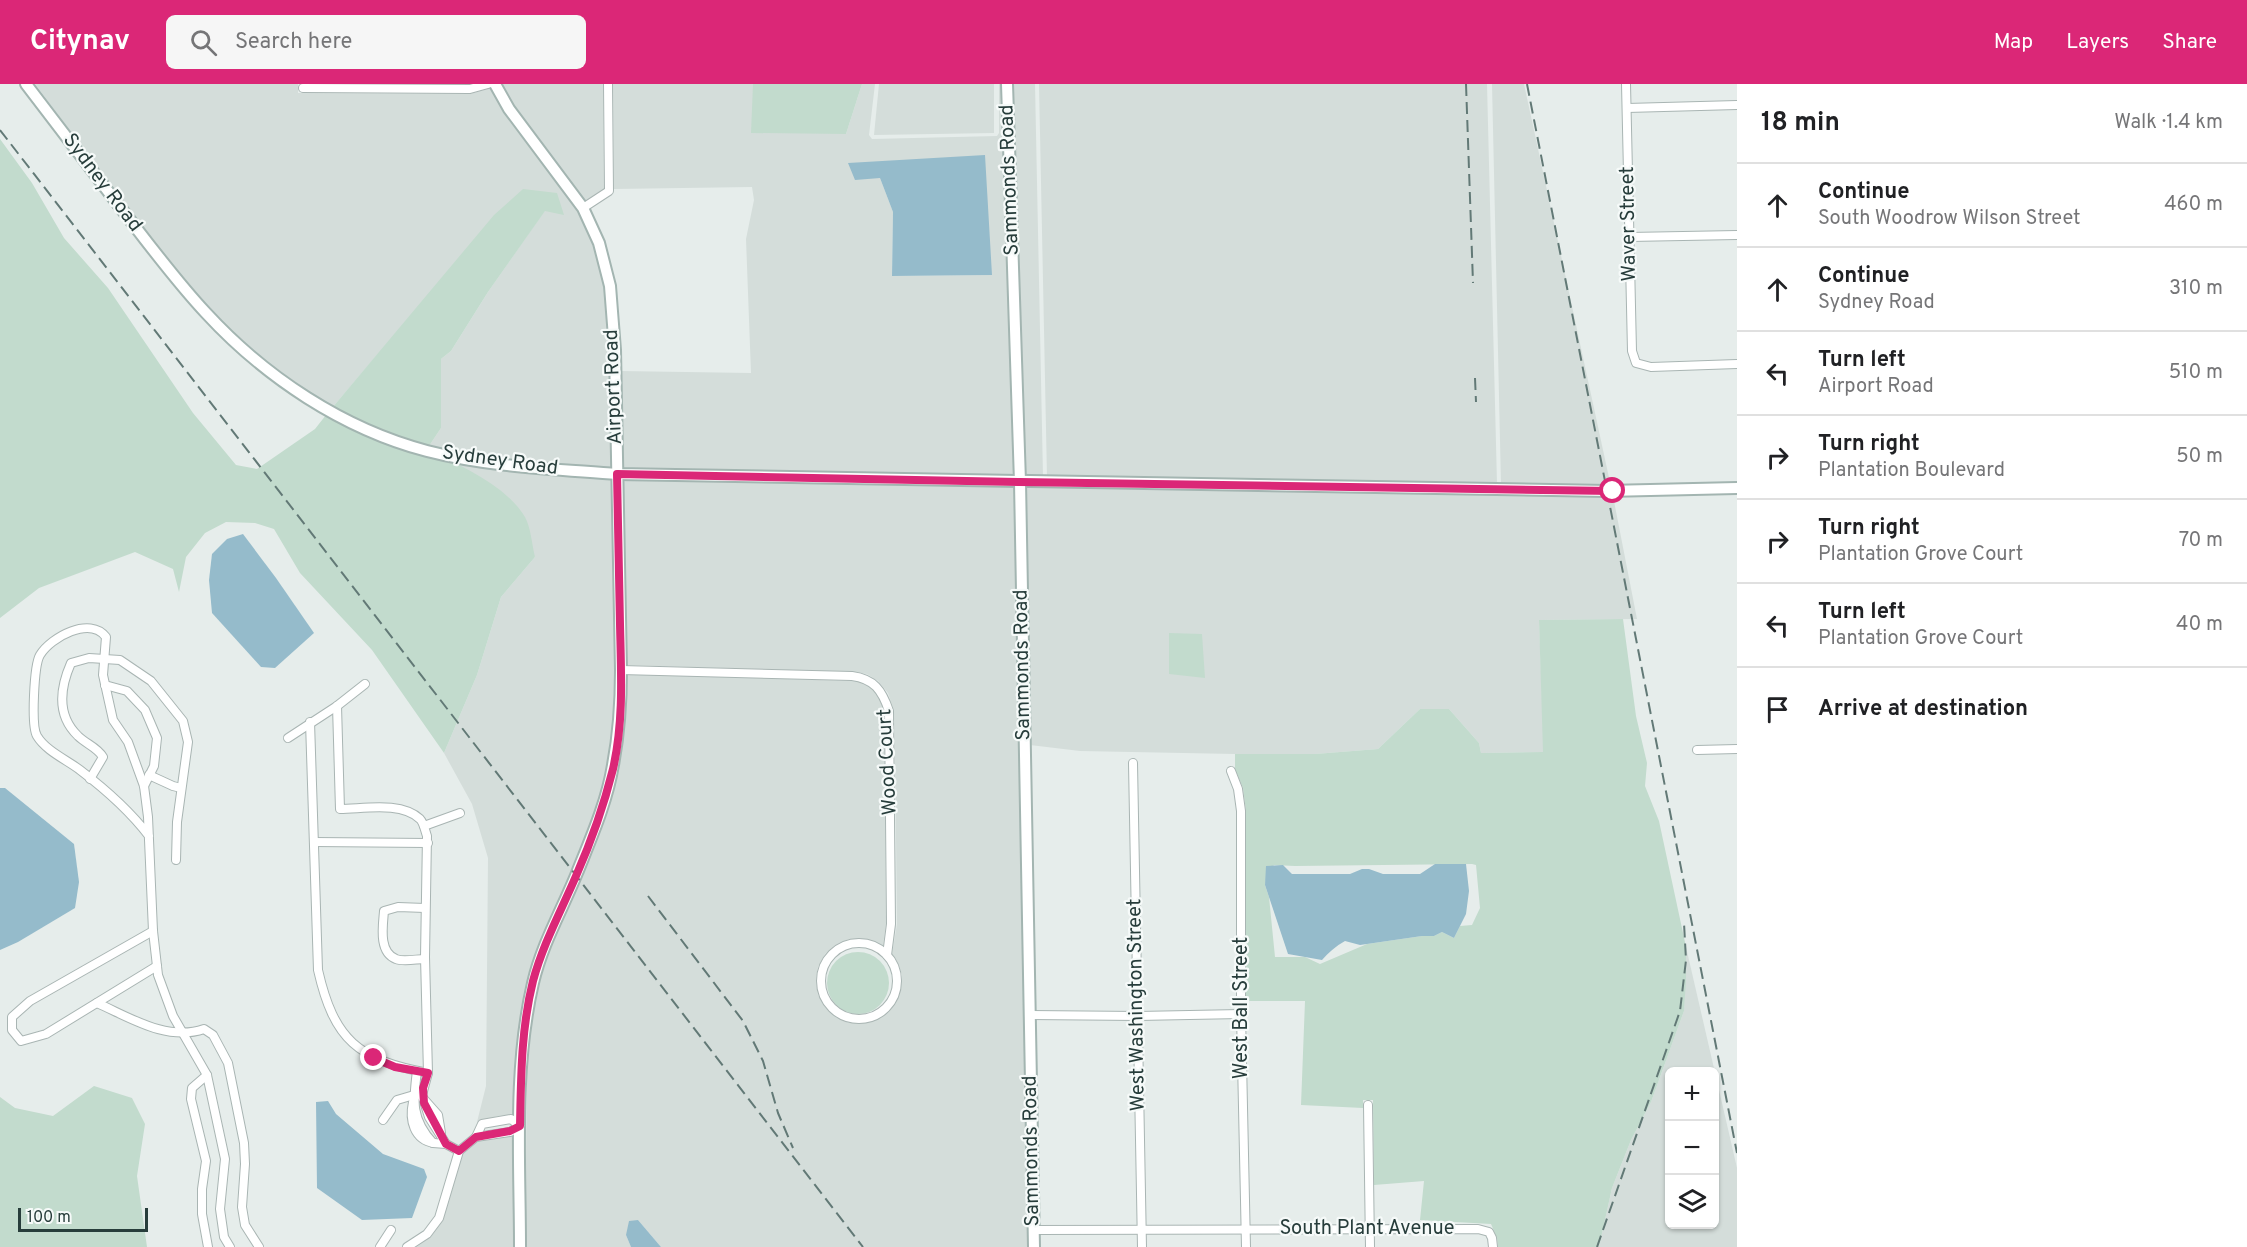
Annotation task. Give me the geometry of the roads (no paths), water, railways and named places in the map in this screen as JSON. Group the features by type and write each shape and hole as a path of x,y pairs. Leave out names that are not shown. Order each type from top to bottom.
{"street":[{"name":"Sydney Road","path":"26,84 174,277 207,315 239,345 288,385 330,412 375,433 425,451 474,461 617,474 1607,491 1737,488"},
{"path":"303,88 470,90 488,84"},
{"name":"Airport Road","path":"495,84 509,109 583,208 599,243 610,286 615,350 620,718 613,767 602,809 576,876 553,923 534,981 526,1021 520,1126 520,1247"},
{"path":"583,208 609,191 608,84"},
{"name":"Sammonds Road","path":"1007,84 1020,482 1034,1247"},
{"name":"Waver Street","path":"1626,84 1632,351 1636,363 1651,367 1737,364"},
{"path":"1627,108 1737,105"},
{"path":"1629,237 1737,235"},
{"path":"149,836 135,818 36,735 34,711 39,656 52,642 77,628 94,628 106,637 103,675 113,720 128,742 144,786 149,836 153,932 158,975 173,1016 207,1075 225,1159 220,1209 224,1237 230,1247"},
{"path":"90,779 103,757 100,752 78,736 64,718 62,683 71,663 89,658 120,660 151,681 183,721 188,742 181,788 176,860"},
{"name":"Wood Court","path":"621,670 852,676 864,678 875,684 884,695 889,711 891,924 886,955"},
{"path":"288,738 337,706 365,684"},
{"path":"105,685 127,691 145,710 157,738 154,766 144,786"},
{"path":"337,706 340,809 395,808 410,812 421,820 428,843 425,908 428,1073 423,1088 417,1096 396,1100 383,1120"},
{"path":"310,722 318,970 325,1001 336,1022 360,1051 395,1067 428,1073"},
{"path":"1697,750 1737,749"},
{"name":"West Washington Street","path":"1133,763 1142,1247"},
{"name":"West Ball Street","path":"1230,771 1238,789 1241,811 1241,1014 1246,1247"},
{"path":"149,775 181,788"},
{"path":"424,826 460,813"},
{"path":"314,842 428,843"},
{"path":"425,908 398,907 384,911 382,936 386,952 396,959 425,959"},
{"path":"153,932 30,1001 12,1017 12,1030 21,1041 46,1034 157,966"},
{"path":"864,943 876,947 886,955 897,976 892,1000 885,1009 875,1016 856,1019 838,1013 823,993 821,980 823,968 835,952 851,944 864,943"},
{"path":"97,1003 157,1029 183,1033 204,1029 213,1035 228,1063 244,1143 242,1207 245,1225 259,1247"},
{"path":"1030,1015 1241,1014"},
{"path":"417,1071 416,1116 422,1131 433,1143 459,1151"},
{"path":"207,1075 192,1088 191,1099 206,1161 202,1189 202,1214 208,1247"},
{"path":"417,1096 441,1134 442,1144"},
{"path":"1368,1105 1370,1247"},
{"path":"408,1247 426,1234 439,1218 459,1151 476,1137 482,1124 511,1119 520,1126 510,1131 476,1137"},
{"name":"South Plant Avenue","path":"1034,1230 1478,1229 1489,1232 1493,1247"},
{"path":"380,1247 391,1230"}],"water":[{"path":"985,155 992,275 892,276 893,212 880,178 855,180 848,163"},
{"path":"243,534 314,633 275,668 261,667 212,613 209,580 212,554 227,539"},
{"path":"0,788 5,788 74,844 79,882 75,908 18,942 0,950"},
{"path":"1435,864 1466,864 1469,891 1466,914 1454,938 1442,932 1434,936 1360,945 1345,941 1322,960 1288,954 1265,885 1266,866 1283,865 1292,874 1350,874 1369,869 1383,874 1420,874"},
{"path":"328,1101 336,1114 383,1154 424,1169 427,1177 412,1218 362,1220 317,1188 316,1102"},
{"path":"638,1220 661,1247 631,1247 626,1235 629,1221"}],"railway":[{"path":"1466,84 1473,283"},
{"path":"1527,84 1737,1153"},
{"path":"0,130 863,1247"},
{"path":"1475,378 1476,402"},
{"path":"648,896 743,1021 763,1061 778,1113 793,1148"},
{"path":"1597,1247 1680,1011 1686,960 1684,923"}]}
